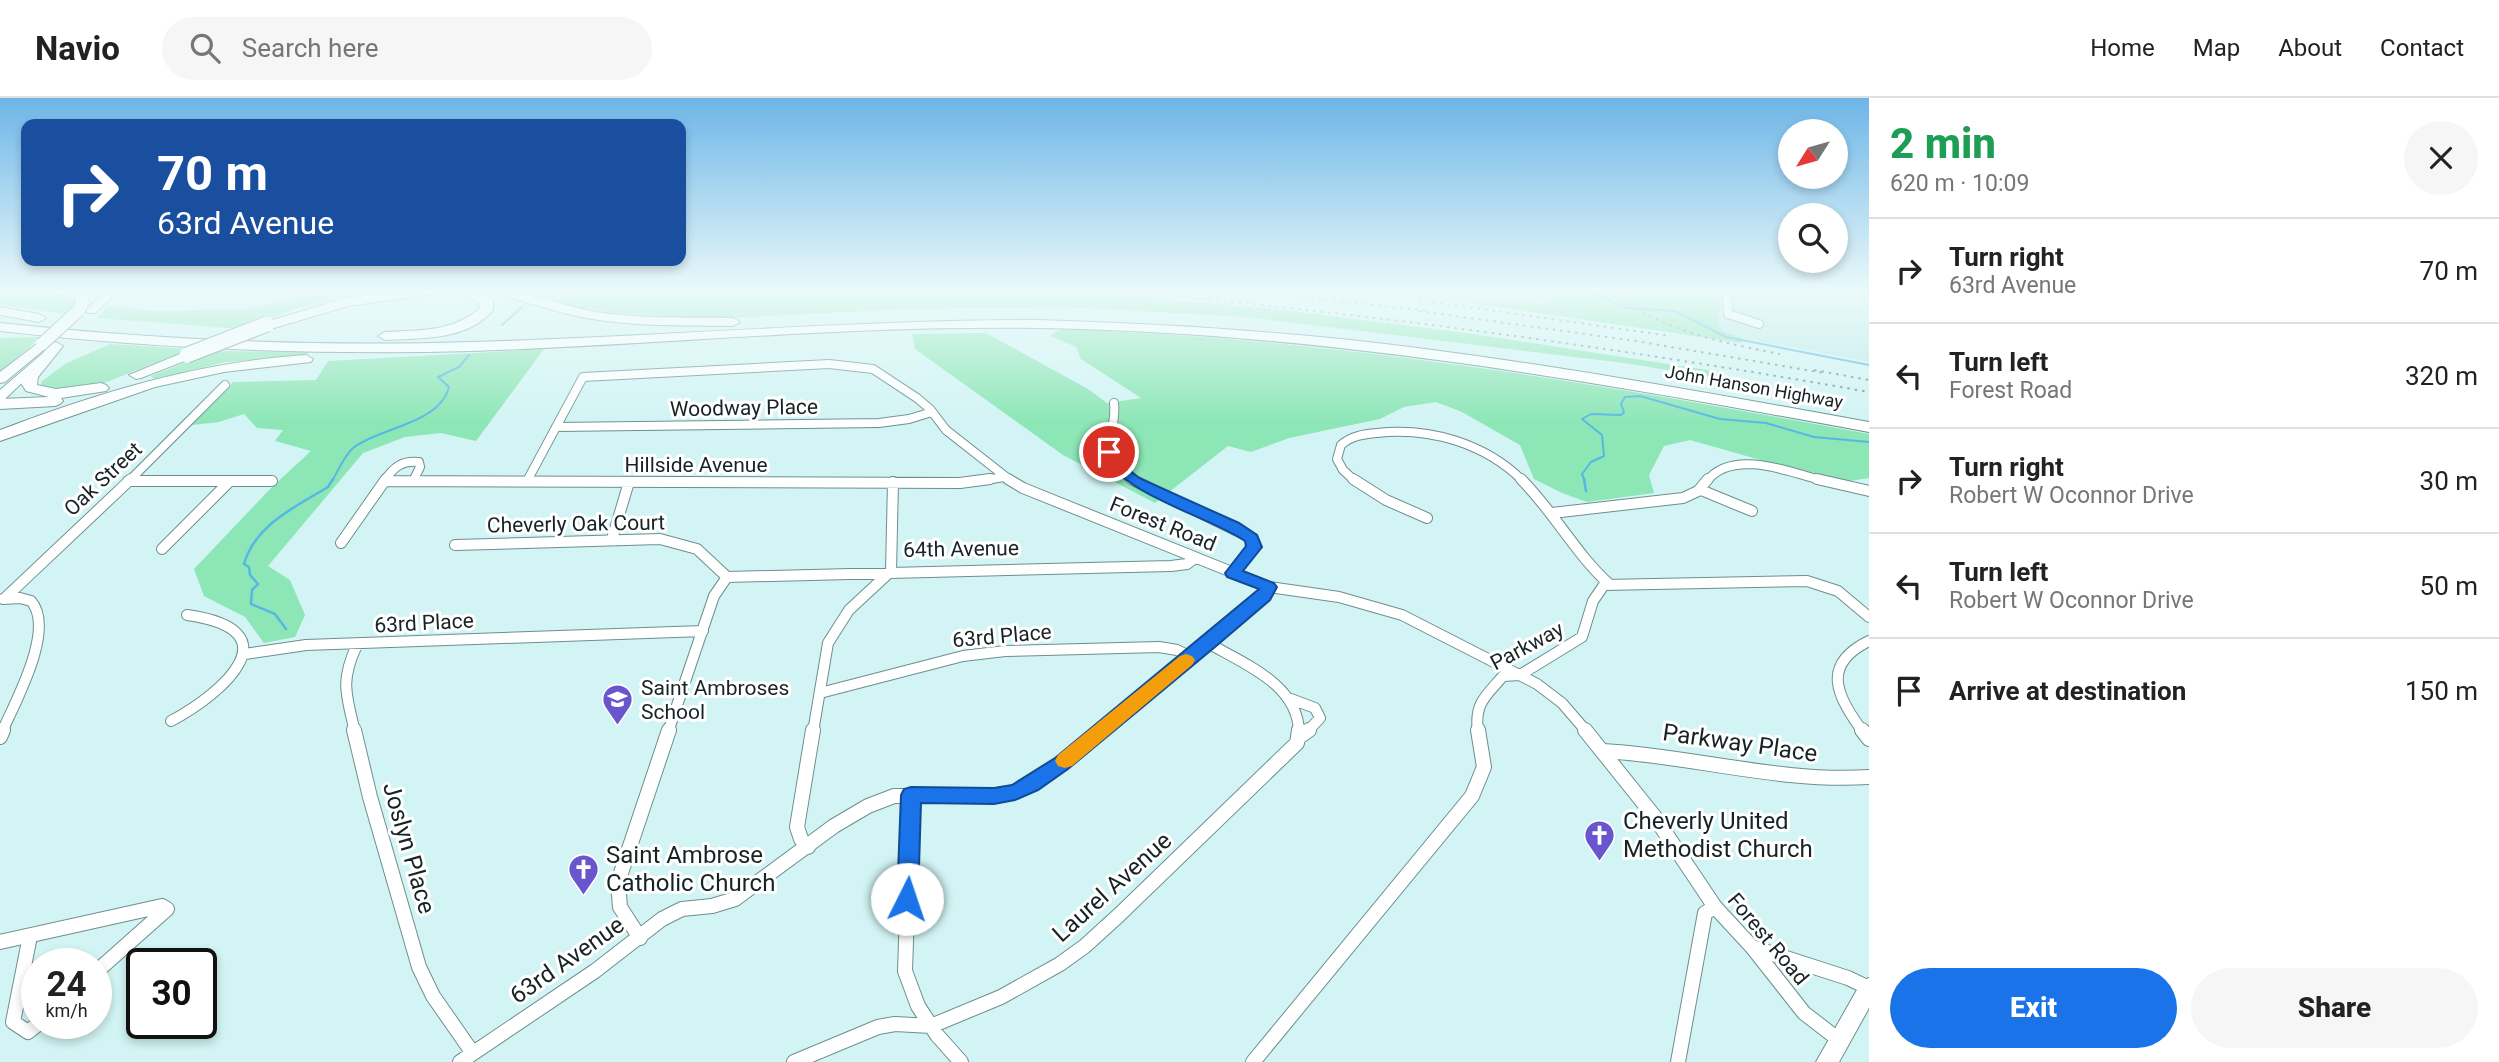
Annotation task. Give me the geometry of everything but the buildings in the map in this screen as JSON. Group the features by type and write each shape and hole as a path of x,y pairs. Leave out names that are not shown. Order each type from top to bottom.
{"highway":[{"name":"John Hanson Highway","path":"75,335 309,347 571,343 741,335"},
{"path":"49,345 29,378 29,385 33,390 56,394 111,385 243,335"},
{"name":"John Hanson Highway","path":"314,335 463,335"},
{"path":"379,337 399,335"},
{"name":"John Hanson Highway","path":"1236,335 1334,344 1473,362 1664,391 1869,427"},
{"name":"John Hanson Highway","path":"1347,335 1560,364 1869,416"},
{"path":"0,435 132,388 219,366 571,343"},
{"path":"0,382 49,345"},
{"path":"0,435 191,355"},
{"path":"0,404 62,400 101,392"}],"main road":[{"path":"0,397 60,335"}],"street":[{"name":"Forest Road","path":"556,427 583,377 851,365 882,372 932,412 946,430 1023,488 1269,587 1339,597 1385,609 1423,624 1520,674 1562,703 1604,751 1654,816 1715,907 1752,947 1804,1013 1839,1040"},
{"name":"Oak Street","path":"2,599 128,481 225,385"},
{"path":"1114,403 1115,415 1107,441 1110,457 1120,471 1142,485 1233,526 1252,538 1254,547 1233,573"},
{"name":"Woodway Place","path":"556,427 879,423 909,419 932,412"},
{"path":"527,481 556,427"},
{"path":"1427,518 1399,507 1353,480 1337,461 1340,445 1358,436 1397,430 1422,431 1445,436 1502,463 1552,513 1582,557 1609,584 1807,581 1838,592 1869,617"},
{"path":"341,543 397,465 413,460 419,463 420,467 413,481"},
{"path":"1552,513 1674,500 1701,490 1713,472 1719,469 1743,466 1770,469 1869,491"},
{"name":"Hillside Avenue","path":"386,481 972,482 1005,477"},
{"path":"128,481 272,481"},
{"path":"162,550 230,481"},
{"path":"612,539 629,482"},
{"path":"808,847 801,839 797,827 822,668 832,633 864,593 891,571 892,482"},
{"path":"1701,490 1752,511"},
{"name":"Cheverly Oak Court","path":"454,545 660,539 686,544 707,556 727,577"},
{"name":"64th Avenue","path":"727,577 1171,566 1186,564 1195,558"},
{"path":"640,938 620,907 618,881 717,588 727,577"},
{"name":"Parkway","path":"1253,1062 1472,796 1484,766 1476,717 1478,706 1503,676 1520,674 1582,637 1596,594 1609,584"},
{"name":"63rd Avenue","path":"460,1062 595,971 673,912 734,899 834,826 868,806 894,796 994,796 1015,792 1031,785 1061,764 1209,643 1264,596 1269,587"},
{"path":"0,737 32,662 40,626 39,609 33,601 21,598 2,599"},
{"path":"172,721 208,697 229,676 245,654 243,641 233,629 187,615"},
{"name":"63rd Place","path":"245,654 306,645 703,631"},
{"path":"1869,640 1846,653 1837,669 1837,679 1849,712 1869,739"},
{"path":"1209,643 1245,665 1291,699 1299,737"},
{"name":"Joslyn Place","path":"357,645 346,668 345,689 378,826 419,967 433,996 472,1052"},
{"name":"63rd Place","path":"820,693 836,691 943,660 1004,652 1159,647 1177,650 1191,657"},
{"name":"Laurel Avenue","path":"794,1062 878,1027 895,1024 931,1026 1001,997 1048,971 1085,946 1284,756 1297,743 1299,737 1308,732 1320,718 1315,708 1291,699"},
{"name":"Parkway Place","path":"1604,751 1665,756 1816,777 1869,777"},
{"path":"911,795 905,971 913,995 931,1026 961,1062"},
{"path":"0,942 162,906 167,909 112,958"},
{"path":"1678,1062 1705,913 1715,907"},
{"path":"28,948 30,936"},
{"path":"1752,947 1848,978 1869,988 1827,1062"},
{"path":"21,982 13,1022 21,1027"}],"shaded area":[{"path":"1733,335 1869,335 1869,362"}],"green space":[{"path":"912,335 990,335 1088,389 1107,403 1141,398 1081,359 1076,347 1050,336 1175,335 1264,342 1466,366 1668,398 1869,434 1869,478 1849,481 1690,440 1664,446 1649,475 1654,493 1587,502 1534,479 1520,445 1462,412 1436,402 1404,407 1380,419 1289,438 1251,452 1228,446 1155,503 1063,455 915,349"},
{"path":"1393,335 1479,335 1720,372 1724,379 1624,363"},
{"path":"1687,335 1733,335 1742,338 1741,343"},
{"path":"40,337 0,375 0,338"},
{"path":"110,344 190,349 99,385 74,391 41,388 41,382 65,364"},
{"path":"544,349 476,441 441,433 405,437 363,453 268,566 290,580 305,615 295,637 264,643 245,617 204,596 194,569 271,488 311,451 275,441 283,430 257,428 244,414 219,422 192,425 233,382 316,380 328,361"},
{"path":"215,351 309,352 306,355 226,362 154,379 151,376"}],"waterway":[{"path":"1722,335 1869,365"},
{"path":"332,481 353,448 434,409 449,387 438,377 459,367 469,355"},
{"path":"1585,481 1582,474 1591,462 1604,456 1602,435 1582,419 1591,414 1621,415 1624,412 1621,404 1625,397 1640,396 1720,419 1766,423 1814,437 1869,442"},
{"path":"286,629 275,614 251,604 252,590 258,584 250,575 249,567 244,564 249,550 267,528 278,518 328,487 333,479"},
{"path":"1584,479 1586,491"}],"railway":[{"path":"1508,335 1869,392"},
{"path":"1593,335 1824,373"},
{"path":"1664,335 1671,336"},
{"path":"1698,335 1780,354"},
{"path":"1814,370 1869,380"}],"slow traffic":[{"path":"1065,761 1186,660"}],"place":[{"name":"Saint Ambroses School","path":"618,727"},
{"name":"Cheverly United Methodist Church","path":"1600,862"},
{"name":"Saint Ambrose Catholic Church","path":"583,896"}],"route":[{"path":"907,899 911,795 994,796 1015,792 1031,785 1046,776 1209,643 1264,596 1269,587 1233,573 1254,547 1252,538 1233,526 1134,481 1115,465 1109,452"}]}
